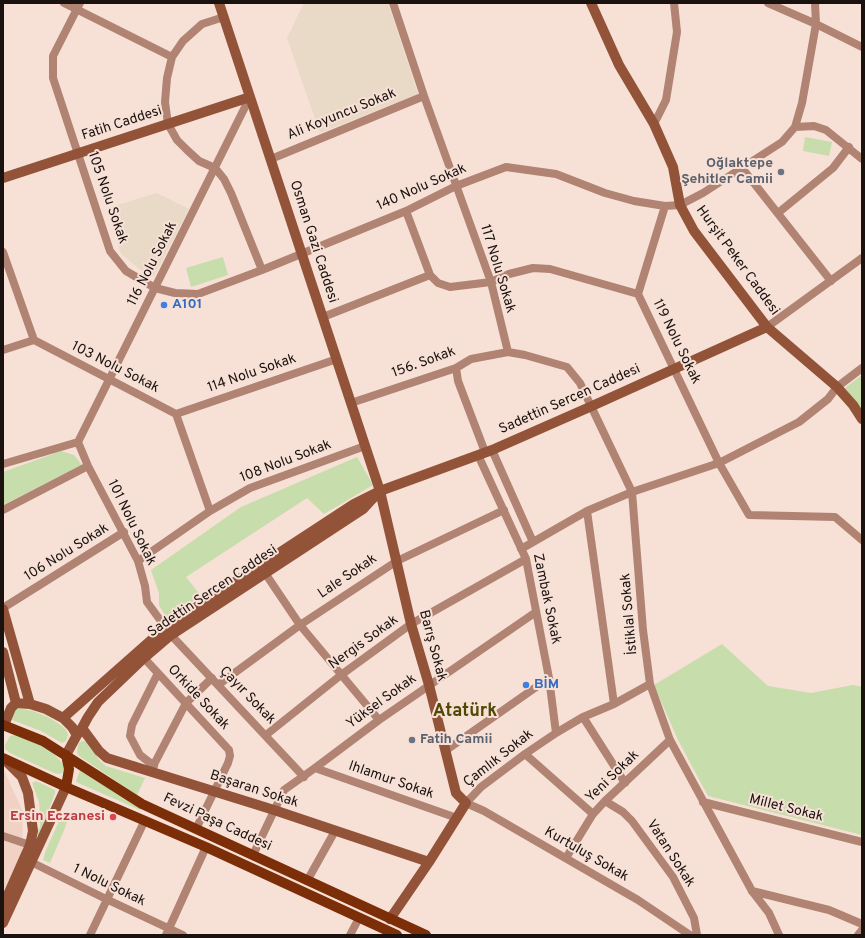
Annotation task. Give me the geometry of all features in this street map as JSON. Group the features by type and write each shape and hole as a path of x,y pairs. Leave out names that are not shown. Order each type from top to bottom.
{"main road":[{"name":"Fevzi Paşa Caddesi","path":"3,727 43,741 142,804 426,935"},
{"path":"66,755 69,769 66,787"},
{"name":"Fevzi Paşa Caddesi","path":"3,757 66,787 206,847 397,935"}],"street":[{"path":"64,3 78,6 172,57"},
{"name":"Osman Gazi Caddesi","path":"219,3 380,491"},
{"name":"117 Nolu Sokak","path":"393,3 424,96 491,282 508,352"},
{"name":"Hurşit Peker Caddesi","path":"591,3 619,65 654,124 673,167 680,205 694,230 767,327 837,387 853,405 862,419"},
{"path":"654,124 666,100 677,32 674,3"},
{"path":"768,3 816,24 862,47"},
{"path":"680,205 703,193 782,142 795,127 802,103 816,24 815,3"},
{"name":"105 Nolu Sokak","path":"78,6 53,56 53,78 110,251 126,271 155,288 175,293 198,294 262,270"},
{"path":"224,17 202,24 183,41 172,57 166,78 165,102 168,124 178,140 187,150 199,161 215,168 224,179 232,193 262,270"},
{"name":"Ali Koyuncu Sokak","path":"271,159 424,96"},
{"name":"Fatih Caddesi","path":"3,178 250,97"},
{"name":"116 Nolu Sokak","path":"78,442 250,97"},
{"path":"795,127 814,126 826,130 862,159"},
{"path":"778,213 833,168 849,147"},
{"name":"140 Nolu Sokak","path":"262,270 406,211 456,186 506,166 556,174 605,193 634,201 665,206 680,205"},
{"path":"742,168 831,281"},
{"name":"119 Nolu Sokak","path":"665,206 638,294 719,464 749,515 835,517 862,540"},
{"path":"406,211 430,275 438,283 450,287 491,282 509,274 539,268 550,269 638,294"},
{"path":"3,252 34,340 3,350"},
{"path":"767,327 862,258"},
{"path":"323,317 430,275"},
{"name":"Sadettin Sercen Caddesi","path":"63,718 168,631 354,504 380,491 485,452 592,406 767,327"},
{"name":"103 Nolu Sokak","path":"34,340 176,414"},
{"path":"508,352 525,355 567,367 580,383 592,406 632,492"},
{"name":"156. Sokak","path":"351,403 456,368 470,359 508,352"},
{"name":"114 Nolu Sokak","path":"176,414 337,359"},
{"path":"456,368 458,380 485,452"},
{"path":"521,549 587,511 632,492 719,464 799,422 828,399 837,387 862,368"},
{"path":"176,414 210,511"},
{"path":"3,464 78,442"},
{"name":"101 Nolu Sokak","path":"78,442 88,466 138,561 145,586 147,602 168,631"},
{"name":"108 Nolu Sokak","path":"138,561 210,511 250,488 366,446"},
{"name":"Zambak Sokak","path":"485,452 504,510 526,559 549,678 556,733"},
{"name":"Zambak Sokak","path":"485,452 534,542"},
{"path":"3,510 88,466"},
{"name":"Sadettin Sercen Caddesi","path":"66,755 88,716 98,702 144,658 168,631 265,573 362,509 380,491"},
{"name":"Barış Sokak","path":"380,491 411,624 429,685 456,793 466,803"},
{"name":"İstiklal Sokak","path":"632,492 643,630 650,684 670,740 752,891 769,913 779,935"},
{"name":"Lale Sokak","path":"218,686 300,625 397,561 504,510"},
{"path":"587,511 614,704"},
{"name":"106 Nolu Sokak","path":"3,608 124,532"},
{"name":"Nergis Sokak","path":"266,735 341,675 411,624 526,559"},
{"path":"265,573 300,625 379,720"},
{"path":"3,608 30,704"},
{"name":"Yüksel Sokak","path":"253,855 284,790 379,720 536,612"},
{"name":"Çayır Sokak","path":"168,631 304,776"},
{"path":"3,652 16,704"},
{"name":"Orkide Sokak","path":"144,658 229,750 230,756 214,791"},
{"path":"158,673 132,725 130,736 140,755 152,769 186,703 212,678"},
{"path":"445,751 549,678"},
{"name":"Çamlık Sokak","path":"390,919 429,862 466,803 481,788 525,754 556,733 583,717 614,704 650,684"},
{"path":"3,727 11,708 16,704 30,704 46,709 63,718"},
{"path":"583,717 625,783"},
{"name":"Başaran Sokak","path":"63,718 107,758 152,769 429,862"},
{"name":"Yeni Sokak","path":"566,858 593,814 605,800 670,740"},
{"path":"525,754 593,814"},
{"path":"3,757 22,777 28,793 32,814 33,831 26,862 3,923"},
{"name":"Ihlamur Sokak","path":"315,768 457,818"},
{"path":"3,906 66,787"},
{"path":"196,829 214,791"},
{"name":"Vatan Sokak","path":"605,800 632,820 673,877 694,918 697,935"},
{"name":"Millet Sokak","path":"703,802 862,842"},
{"name":"Kurtuluş Sokak","path":"466,803 484,811 638,900 690,935"},
{"path":"90,935 145,820"},
{"path":"308,881 335,831"},
{"path":"3,836 30,845"},
{"path":"168,932 206,847"},
{"name":"1 Nolu Sokak","path":"26,862 106,899 168,932 184,935"},
{"path":"752,891 829,910 862,924"},
{"path":"350,935 359,918"},
{"path":"858,935 862,930"}],"shaded area":[{"path":"304,3 388,3 418,94 320,133 287,38"},
{"path":"157,193 189,209 154,276 148,276 121,254 108,208"},
{"path":"3,768 23,812 22,852 3,893"}],"green space":[{"path":"805,137 832,142 829,156 803,151"},
{"path":"223,257 228,275 191,287 186,268"},
{"path":"862,375 862,411 845,388"},
{"path":"61,451 74,455 82,465 3,505 3,472"},
{"path":"357,457 373,485 324,514 307,498 186,577 201,596 167,619 159,605 159,593 151,570 241,507"},
{"path":"722,644 768,686 811,693 853,685 862,687 862,835 708,796 678,740 654,685"},
{"path":"18,708 33,711 50,718 62,726 68,735 66,741 62,743 41,731 12,720 14,711"},
{"path":"16,735 38,744 54,754 63,764 64,769 62,773 54,773 10,753 5,749 5,745 10,736"},
{"path":"83,741 88,742 99,760 106,766 145,778 137,795 79,756 77,753 78,745"},
{"path":"80,770 141,808 140,810 76,782"},
{"path":"36,781 55,790 39,836 37,833 40,827 39,802 32,783"},
{"path":"60,819 67,822 50,863 43,860"}],"place":[{"name":"Oğlaktepe Şehitler Camii","path":"781,172"},
{"name":"A101","path":"164,305"},
{"name":"BİM","path":"526,685"},
{"name":"Fatih Camii","path":"412,740"},
{"name":"Ersin Eczanesi","path":"113,817"}],"district":[{"name":"Atatürk","path":"465,712"}]}
